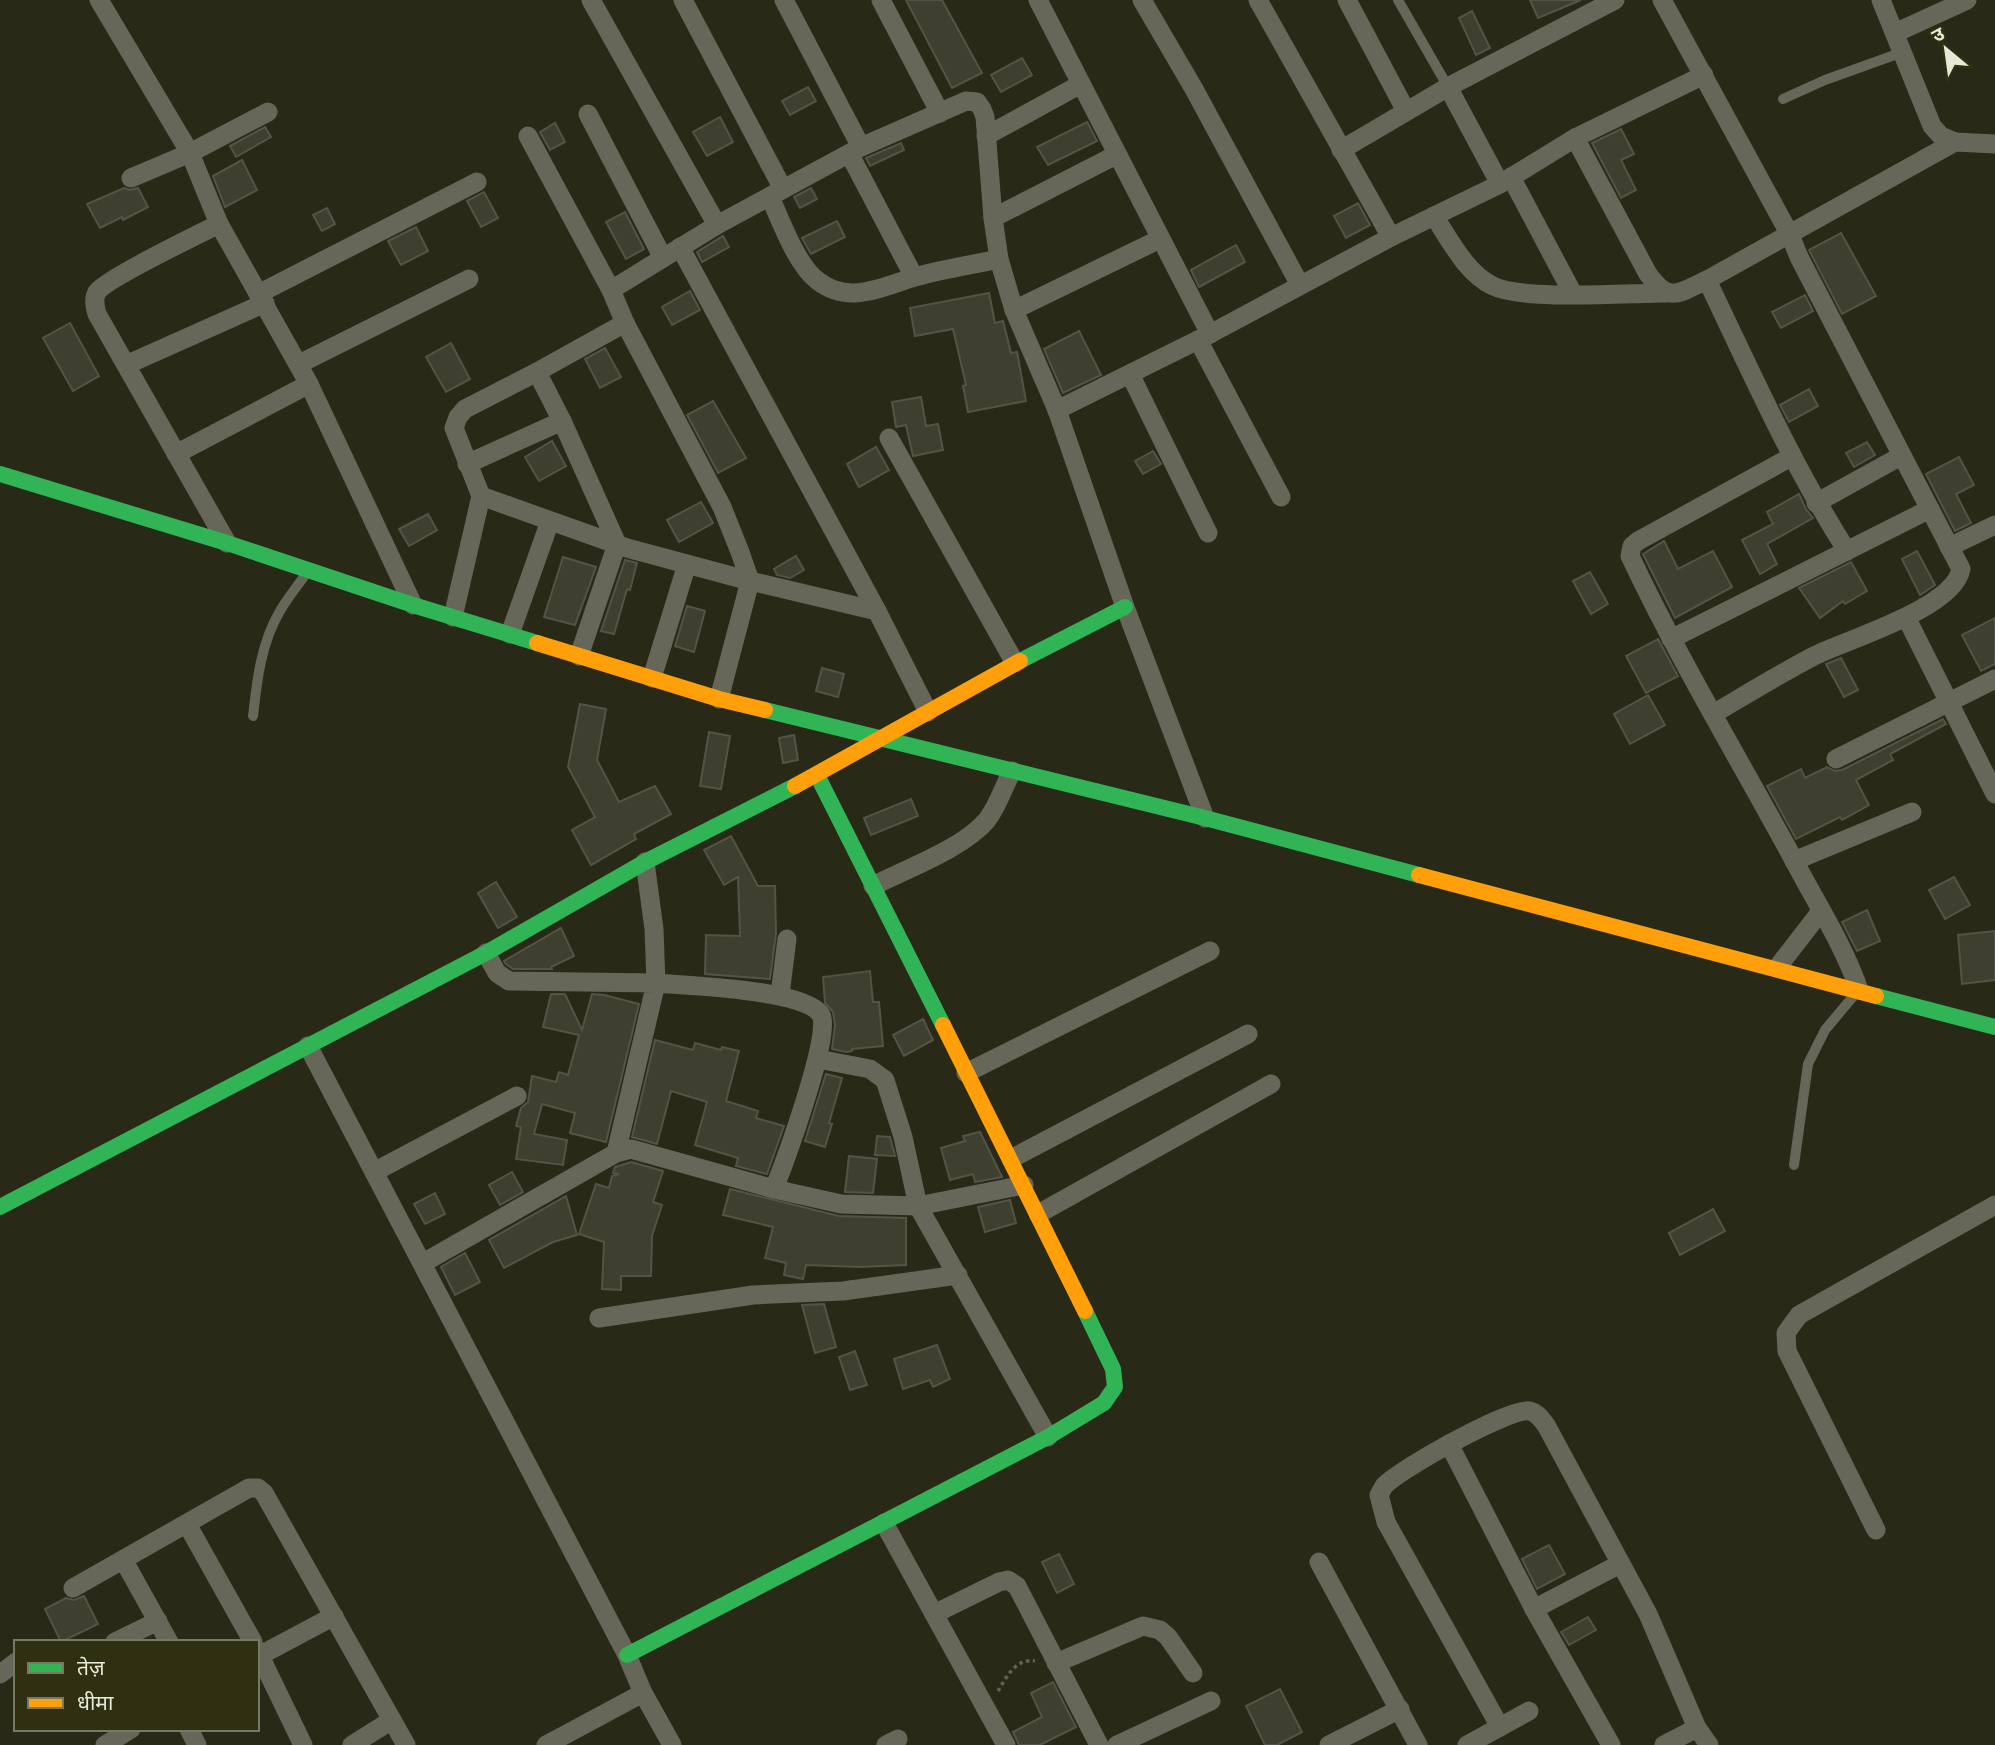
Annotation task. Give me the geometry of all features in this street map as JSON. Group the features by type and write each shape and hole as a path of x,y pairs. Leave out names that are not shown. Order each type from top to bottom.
{"street":[{"path":"99,0 190,153 219,223 299,364 413,605"},
{"path":"591,0 717,225"},
{"path":"683,0 777,193 804,266 816,281 845,294 858,294 879,290 914,277 999,259"},
{"path":"784,0 914,277"},
{"path":"881,0 940,113"},
{"path":"1038,0 1160,239 1281,496"},
{"path":"1142,0 1194,89 1300,285"},
{"path":"1258,0 1391,237"},
{"path":"1347,0 1406,111"},
{"path":"1341,150 1448,86 1615,0"},
{"path":"1662,0 1790,235 1961,569 1955,585 1906,617 1818,654 1713,714"},
{"path":"1881,0 1932,126 1941,136 1955,142 1995,144"},
{"path":"1895,33 1967,0"},
{"path":"1057,410 1204,337 1391,237 1505,180 1575,138 1704,75"},
{"path":"986,136 1081,84"},
{"path":"1448,86 1573,294"},
{"path":"611,290 717,225 855,151 966,101 977,102 985,117 999,259 1014,310 1057,410 1125,607 1205,818"},
{"path":"131,178 190,153 268,111"},
{"path":"588,114 663,258"},
{"path":"528,136 611,290 625,323 722,508 750,582 719,699"},
{"path":"1575,138 1648,274 1659,288 1667,293"},
{"path":"1434,216 1464,261 1480,278 1495,287 1533,294 1677,293 1707,280 1790,235 1955,142"},
{"path":"993,218 1116,155"},
{"path":"125,365 262,299 477,182"},
{"path":"219,223 114,279 97,292 94,303 97,314 125,365 226,543"},
{"path":"1014,310 1160,239"},
{"path":"680,247 877,611 928,712"},
{"path":"299,364 469,279"},
{"path":"1707,280 1791,457 1815,503 1847,551"},
{"path":"453,617 481,496 454,428 458,417 465,409 625,323"},
{"path":"537,372 617,544 579,656"},
{"path":"1130,374 1208,533"},
{"path":"176,454 309,384"},
{"path":"467,464 562,421"},
{"path":"889,438 1015,663"},
{"path":"1815,503 1901,456"},
{"path":"1791,457 1632,546 1630,556 1671,639 1758,791 1859,990"},
{"path":"0,474 719,699 1205,818 1995,1027"},
{"path":"481,496 617,544 750,582 877,611"},
{"path":"1671,639 1930,509"},
{"path":"510,634 550,521"},
{"path":"1950,547 1995,525"},
{"path":"652,678 687,564"},
{"path":"0,1207 486,953 645,862 817,775 1015,663 1125,607"},
{"path":"1906,617 1995,794"},
{"path":"1836,759 1995,679"},
{"path":"873,886 961,842 979,830 990,817 1012,771"},
{"path":"627,1655 1048,1437 1104,1403 1115,1387 1113,1369 1011,1158 817,775"},
{"path":"1794,861 1912,812"},
{"path":"616,1153 656,983 654,929 645,862"},
{"path":"1777,968 1821,911"},
{"path":"780,995 787,939"},
{"path":"966,1073 1210,951"},
{"path":"486,953 497,973 509,981 656,983 780,995 804,1003 819,1012 823,1019 823,1028 818,1059 774,1189"},
{"path":"1011,1158 1248,1034"},
{"path":"308,1046 672,1745"},
{"path":"818,1059 870,1069 885,1080 903,1137 918,1206 1048,1437"},
{"path":"1038,1214 1271,1084"},
{"path":"374,1172 517,1096"},
{"path":"423,1263 624,1150 639,1149 774,1189 841,1204 918,1206 1024,1185"},
{"path":"1876,1530 1787,1352 1786,1333 1798,1315 1995,1205"},
{"path":"599,1318 753,1296 843,1291 958,1275"},
{"path":"1500,1727 1386,1522 1379,1495 1384,1486 1449,1444 1515,1412 1529,1411 1538,1415 1648,1614 1697,1728 1709,1745"},
{"path":"1449,1444 1534,1609 1611,1745"},
{"path":"74,1588 249,1488 258,1488 264,1493 405,1745"},
{"path":"884,1522 1006,1745"},
{"path":"187,1524 251,1640"},
{"path":"124,1561 168,1640"},
{"path":"1319,1562 1418,1745"},
{"path":"1534,1609 1620,1564"},
{"path":"934,1614 999,1582 1008,1580 1017,1586 1099,1745"},
{"path":"259,1650 334,1616"},
{"path":"119,1640 158,1621"},
{"path":"1056,1663 1143,1626 1160,1630 1168,1637 1193,1673"},
{"path":"259,1655 303,1745"},
{"path":"546,1745 643,1693"},
{"path":"1117,1745 1211,1701"},
{"path":"1329,1745 1400,1709"},
{"path":"1467,1745 1529,1711"},
{"path":"352,1745 392,1720"},
{"path":"1664,1745 1697,1728"},
{"path":"105,1745 128,1731"}],"lane":[{"path":"1398,0 1448,86"},
{"path":"1783,99 1825,80 1903,52"},
{"path":"253,716 259,666 267,640 279,612 308,570"},
{"path":"1794,1165 1808,1064 1825,1030 1859,990"}],"path":[{"path":"983,1702 995,1695 1015,1667 1028,1660 1056,1663"}],"building":[{"path":"906,0 942,0 982,73 952,88"},
{"path":"1530,0 1581,0 1538,18"},
{"path":"1472,11 1490,48 1476,55 1459,18"},
{"path":"1022,58 1032,75 1001,92 991,75"},
{"path":"808,87 816,101 790,115 782,101"},
{"path":"720,117 733,142 707,156 693,132"},
{"path":"1087,122 1097,141 1048,165 1037,147"},
{"path":"555,123 565,142 550,150 540,132"},
{"path":"265,127 271,137 236,157 230,146"},
{"path":"1621,129 1634,154 1621,160 1636,190 1621,198 1592,143"},
{"path":"901,143 904,150 870,166 866,158"},
{"path":"242,160 257,190 225,207 213,176"},
{"path":"124,188 138,188 148,207 100,228 87,204"},
{"path":"811,188 817,199 800,208 794,197"},
{"path":"484,192 498,218 481,227 467,201"},
{"path":"1358,203 1370,225 1346,238 1334,216"},
{"path":"327,208 335,224 322,231 313,215"},
{"path":"625,212 644,249 626,259 606,222"},
{"path":"837,221 845,237 811,254 802,238"},
{"path":"416,227 428,251 401,265 388,241"},
{"path":"1841,233 1876,296 1842,314 1809,250"},
{"path":"723,236 729,247 702,262 697,252"},
{"path":"1236,245 1245,262 1199,287 1191,270"},
{"path":"690,291 700,310 672,325 662,307"},
{"path":"989,293 995,323 1003,321 1011,353 1017,352 1026,401 968,412 963,386 966,385 953,329 915,336 910,308"},
{"path":"1805,295 1813,311 1781,328 1772,312"},
{"path":"70,323 99,376 73,391 43,338"},
{"path":"1079,331 1101,375 1063,393 1044,349"},
{"path":"451,343 470,379 446,392 426,357"},
{"path":"605,348 621,377 600,388 585,359"},
{"path":"1809,389 1818,406 1789,422 1780,405"},
{"path":"921,397 926,426 938,424 943,450 913,456 906,425 896,427 892,402"},
{"path":"713,401 746,458 718,473 687,415"},
{"path":"552,441 566,466 539,481 525,457"},
{"path":"1867,442 1875,455 1854,467 1846,453"},
{"path":"876,447 889,470 859,487 847,464"},
{"path":"1153,451 1161,464 1143,474 1135,461"},
{"path":"1959,457 1974,485 1956,494 1971,523 1955,531 1926,474"},
{"path":"1799,494 1813,518 1767,544 1777,564 1760,574 1742,540 1773,524 1767,512"},
{"path":"701,502 713,523 679,542 667,520"},
{"path":"428,514 437,530 409,546 399,529"},
{"path":"1664,541 1678,569 1713,551 1732,587 1675,618 1643,554"},
{"path":"1917,551 1935,585 1920,595 1902,559"},
{"path":"796,556 804,570 790,578 777,575 774,569"},
{"path":"563,557 596,567 575,625 544,617"},
{"path":"625,560 637,563 630,590 627,589 614,634 601,631"},
{"path":"1851,562 1867,591 1845,604 1843,601 1820,618 1799,588"},
{"path":"1590,572 1608,604 1591,614 1573,581"},
{"path":"687,606 705,611 694,652 675,646"},
{"path":"1995,618 1995,664 1981,671 1962,635"},
{"path":"1658,639 1678,676 1646,693 1626,656"},
{"path":"1841,658 1858,690 1844,697 1826,664"},
{"path":"822,668 844,674 838,697 816,691"},
{"path":"1648,695 1665,725 1630,744 1614,714"},
{"path":"580,704 606,709 597,760 619,802 655,786 671,814 634,834 636,839 591,865 572,830 595,817 568,767"},
{"path":"1943,719 1946,724 1890,754 1893,760 1856,780 1869,805 1842,820 1840,817 1796,839 1767,786 1801,769 1805,778 1827,767 1835,771 1842,770"},
{"path":"709,732 730,736 721,789 700,786"},
{"path":"794,735 798,760 783,763 779,738"},
{"path":"911,799 918,816 871,835 864,818"},
{"path":"731,836 758,886 775,886 776,934 770,979 705,974 706,935 740,936 738,877 724,885 704,850"},
{"path":"1954,877 1970,905 1945,919 1929,890"},
{"path":"496,882 517,917 498,928 478,893"},
{"path":"1867,910 1880,941 1857,951 1842,922"},
{"path":"561,928 574,956 551,967 552,969 513,969 504,961"},
{"path":"1995,931 1995,980 1962,984 1958,935"},
{"path":"870,971 873,1002 879,1002 883,1046 846,1052 832,1049 835,1025 833,1012 825,1003 823,977"},
{"path":"551,994 565,994 582,1030 592,994 639,1004 606,1142 570,1133 575,1113 542,1104 534,1134 567,1140 563,1165 516,1159 521,1127 516,1126 521,1108 528,1102 532,1076 556,1082 559,1072 568,1075 579,1035 543,1027"},
{"path":"923,1019 933,1040 904,1056 893,1035"},
{"path":"655,1040 693,1050 695,1043 721,1050 722,1047 739,1051 726,1101 758,1111 756,1118 784,1126 767,1174 736,1166 738,1158 695,1145 707,1102 671,1091 657,1144 632,1137"},
{"path":"826,1074 842,1078 825,1147 805,1141"},
{"path":"980,1132 1002,1177 975,1182 973,1174 950,1180 941,1148 965,1141 963,1136"},
{"path":"877,1136 890,1137 895,1156 875,1155"},
{"path":"849,1156 877,1159 873,1193 845,1192"},
{"path":"631,1162 663,1171 653,1202 662,1205 652,1236 651,1276 621,1276 621,1290 602,1289 604,1242 579,1234 596,1184 609,1188 612,1176 619,1174 613,1173 615,1167"},
{"path":"512,1172 523,1192 500,1205 489,1185"},
{"path":"730,1189 839,1216 906,1218 906,1265 806,1265 803,1279 784,1275 786,1263 765,1258 773,1227 723,1215"},
{"path":"435,1193 445,1214 425,1224 414,1204"},
{"path":"566,1196 577,1235 553,1242 504,1268 489,1240"},
{"path":"1010,1200 1016,1223 985,1232 978,1207"},
{"path":"1713,1209 1725,1231 1680,1255 1669,1233"},
{"path":"465,1253 480,1282 455,1295 441,1267"},
{"path":"824,1304 836,1347 815,1353 802,1305"},
{"path":"937,1345 950,1379 933,1387 930,1380 903,1389 894,1359"},
{"path":"855,1351 867,1385 850,1390 839,1357"},
{"path":"1549,1545 1565,1574 1537,1589 1522,1559"},
{"path":"1059,1554 1074,1584 1057,1593 1042,1562"},
{"path":"84,1596 98,1624 60,1640 45,1609 66,1598 74,1600"},
{"path":"1588,1617 1596,1630 1569,1645 1561,1632"},
{"path":"1053,1682 1076,1727 1040,1745 1019,1745 1013,1732 1042,1717 1031,1693"},
{"path":"1280,1689 1302,1732 1277,1745 1265,1745 1246,1706"}],"traffic: fast":[{"path":"0,474 227,543 537,643"},
{"path":"1020,661 1125,607"},
{"path":"765,710 1205,818 1419,875"},
{"path":"817,775 943,1025"},
{"path":"0,1207 486,953 645,862 795,786"},
{"path":"1876,996 1995,1027"},
{"path":"627,1655 1048,1437 1104,1403 1115,1387 1113,1369 1085,1311"}],"traffic: slow":[{"path":"537,643 719,699 765,710"},
{"path":"795,786 1020,661"},
{"path":"1419,875 1876,996"},
{"path":"943,1025 1085,1311"}]}
